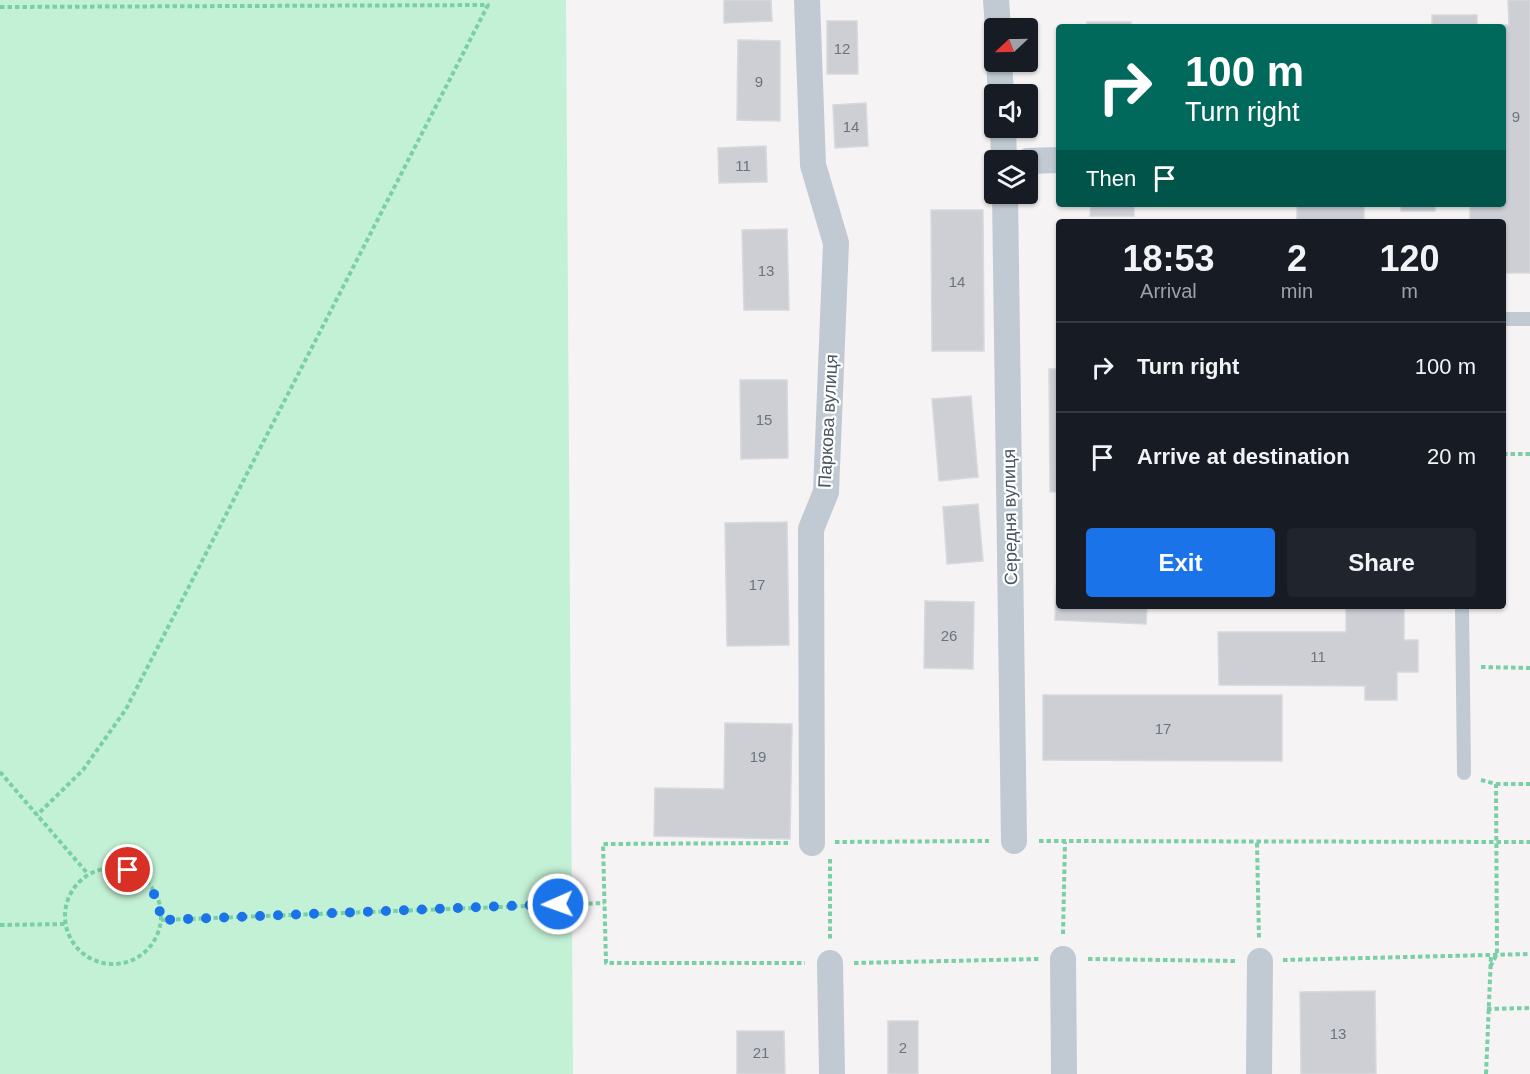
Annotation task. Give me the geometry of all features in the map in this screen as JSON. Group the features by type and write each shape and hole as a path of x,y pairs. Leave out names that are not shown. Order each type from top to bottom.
{"street":[{"name":"Паркова вулиця","path":"807,0 813,165 836,243 826,492 812,529 821,848"},
{"path":"996,0 997,18"},
{"path":"1038,160 1056,160"},
{"name":"Середня вулиця","path":"1005,204 1014,841"},
{"path":"1063,959 1064,1074"},
{"path":"1259,1074 1260,961"},
{"path":"830,963 832,1074"}],"lane":[{"path":"1506,319 1530,319"},
{"path":"1462,609 1464,773"}],"path":[{"path":"0,7 488,5 126,709 83,770 37,815"},
{"path":"1506,454 1530,454"},
{"path":"1463,667 1530,668"},
{"path":"0,771 88,874"},
{"path":"1464,773 1496,784 1530,784"},
{"path":"1490,967 1497,954 1496,784"},
{"path":"1063,959 1065,842"},
{"path":"1257,843 1260,961"},
{"path":"821,848 830,963"},
{"path":"108,867 128,870 146,880 159,903 161,920 158,936 151,947 138,958 120,965 100,964 81,954 68,938 64,914 67,897 73,887 88,874 108,867"},
{"path":"161,920 604,903"},
{"path":"0,925 66,924"},
{"path":"1485,1074 1491,955"},
{"path":"1487,1009 1530,1008"}],"green space":[{"path":"0,0 566,0 573,1074 0,1074"}],"building":[{"path":"724,0 771,0 772,21 724,23"},
{"path":"1508,0 1530,0 1530,273 1506,273 1506,219 1470,219 1470,207 1506,207 1506,25 1509,25"},
{"path":"1432,15 1477,15 1477,24 1432,24"},
{"path":"827,21 857,21 858,74 827,74"},
{"path":"1087,22 1131,22 1131,24 1087,24"},
{"path":"738,40 780,41 780,121 737,120"},
{"path":"866,103 868,146 835,148 833,105"},
{"path":"766,146 767,182 719,183 718,148"},
{"path":"1091,207 1134,207 1134,216 1090,216"},
{"path":"1297,207 1364,207 1364,219 1297,219"},
{"path":"1401,207 1435,207 1435,211 1401,211"},
{"path":"931,210 983,210 984,351 932,351"},
{"path":"787,229 789,310 744,310 742,230"},
{"path":"1049,369 1056,369 1056,492 1050,492"},
{"path":"740,380 787,380 788,458 741,459"},
{"path":"971,396 978,477 939,481 932,399"},
{"path":"978,504 983,561 947,564 943,507"},
{"path":"787,522 789,645 727,646 725,523"},
{"path":"1056,597 1056,609 1147,609 1146,624 1055,620"},
{"path":"925,601 974,602 973,669 924,668"},
{"path":"1346,609 1404,609 1404,640 1418,640 1418,672 1397,672 1397,700 1365,700 1365,686 1219,685 1218,632 1346,632"},
{"path":"1043,695 1282,695 1282,761 1043,760"},
{"path":"725,723 792,724 790,839 654,836 655,788 724,789"},
{"path":"1375,991 1376,1074 1301,1074 1300,992"},
{"path":"888,1021 918,1021 918,1074 888,1074"},
{"path":"737,1031 784,1031 785,1074 737,1074"}],"route":[{"path":"128,870 146,880 156,893 161,920 558,904"}]}
